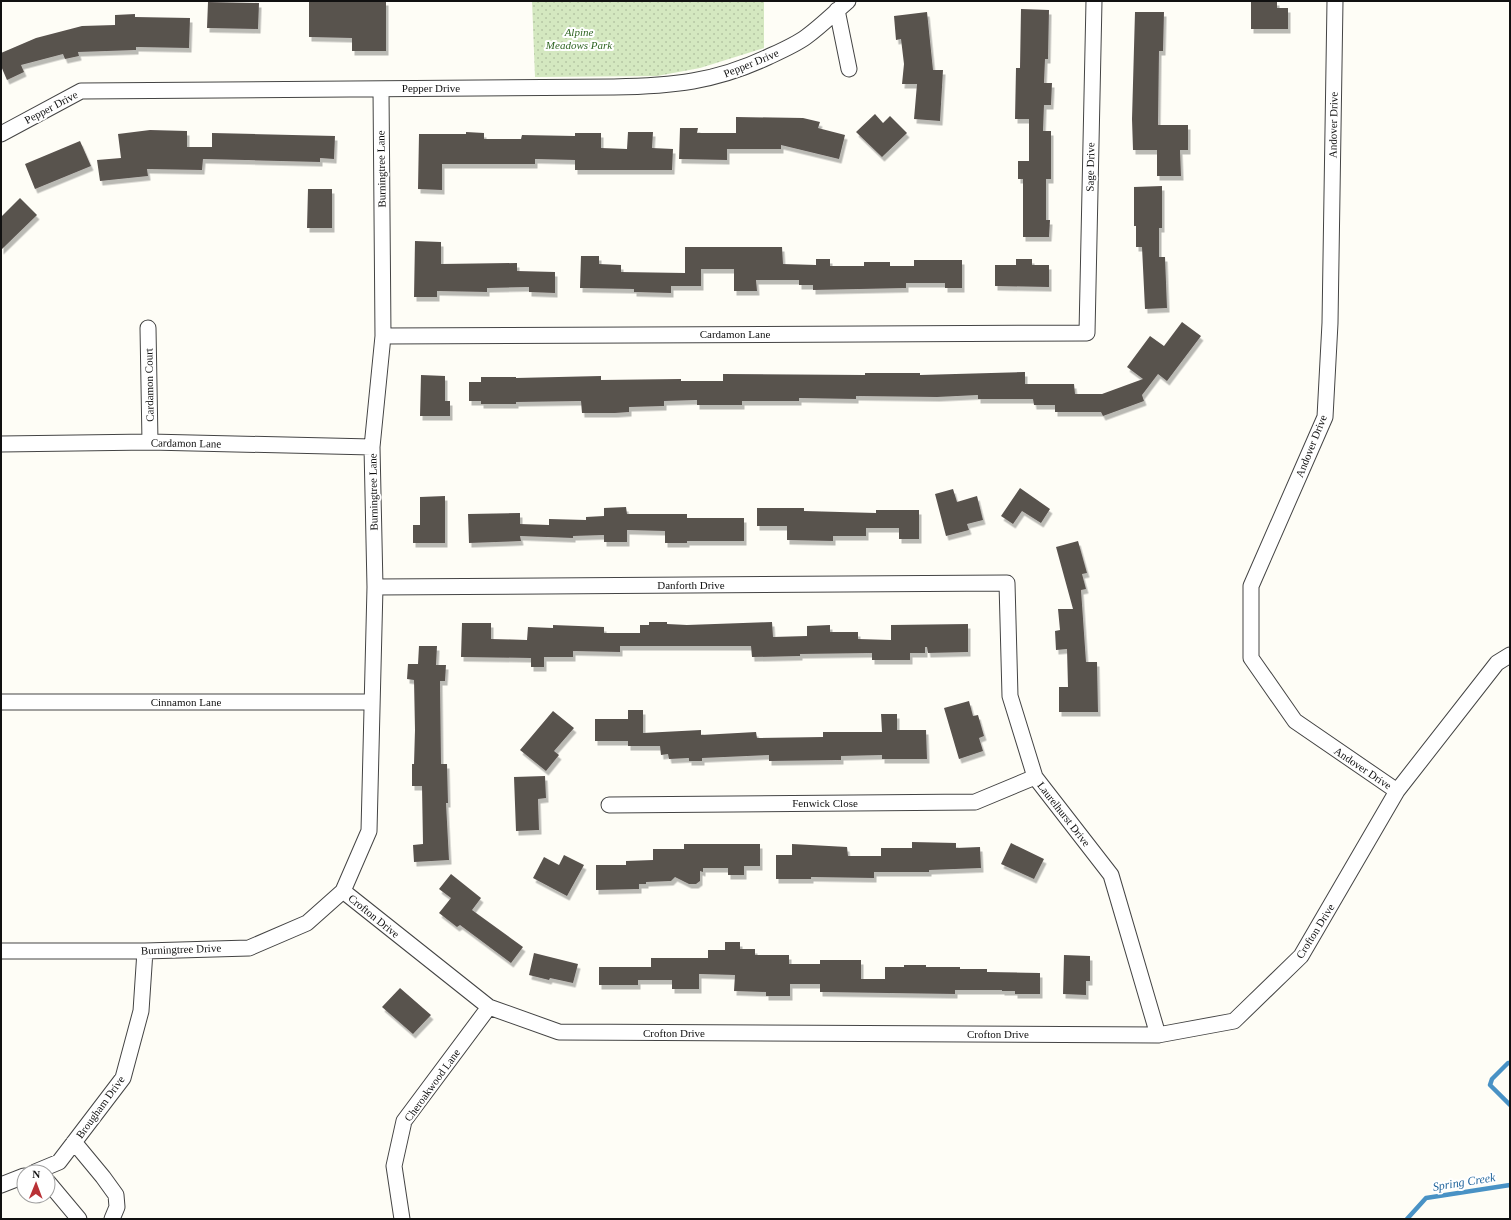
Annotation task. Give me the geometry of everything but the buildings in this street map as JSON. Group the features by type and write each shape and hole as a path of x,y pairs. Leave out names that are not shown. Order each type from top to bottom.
{"street":[{"name":"Sage Drive","path":"1087,332 1094,1"},
{"name":"Andover Drive","path":"1335,1 1330,323 1325,417 1251,586 1251,658 1294,721 1397,791"},
{"path":"843,6 849,68"},
{"name":"Pepper Drive","path":"1,134 81,91 629,87 686,83 718,76 750,66 775,54 806,37 843,6"},
{"name":"Burningtree Lane","path":"343,891 369,831 375,587 372,447 383,336 380,89"},
{"name":"Cardamon Court","path":"148,328 150,442"},
{"name":"Cardamon Lane","path":"383,336 1087,332"},
{"name":"Cardamon Lane","path":"1,444 150,442 372,447"},
{"name":"Danforth Drive","path":"375,587 1008,583"},
{"name":"Laurelhurst Drive","path":"1008,583 1010,696 1035,777 1111,875 1158,1035"},
{"name":"Crofton Drive","path":"343,891 489,1007 559,1032 1158,1035 1234,1021 1302,956 1397,791 1497,663 1510,655"},
{"name":"Cinnamon Lane","path":"1,702 372,702"},
{"name":"Fenwick Close","path":"609,805 975,802 1035,777"},
{"name":"Burningtree Drive","path":"1,951 145,951 250,948 307,923 343,891"},
{"name":"Brougham Drive","path":"56,1164 59,1162 123,1078 141,1011 145,951"},
{"name":"Cheroakwood Lane","path":"402,1219 394,1166 404,1122 489,1007"},
{"path":"74,1142 116,1195 117,1207 112,1219"},
{"path":"1,1186 16,1179"},
{"path":"56,1192 79,1219"}],"green space":[{"name":"Alpine Meadows Park","path":"532,1 764,1 764,48 700,68 657,76 535,77"}],"waterway":[{"name":"Spring Creek","path":"1510,1063 1508,1063 1492,1079 1490,1085 1510,1105"},
{"name":"Spring Creek","path":"1407,1219 1426,1198 1510,1185"}]}
